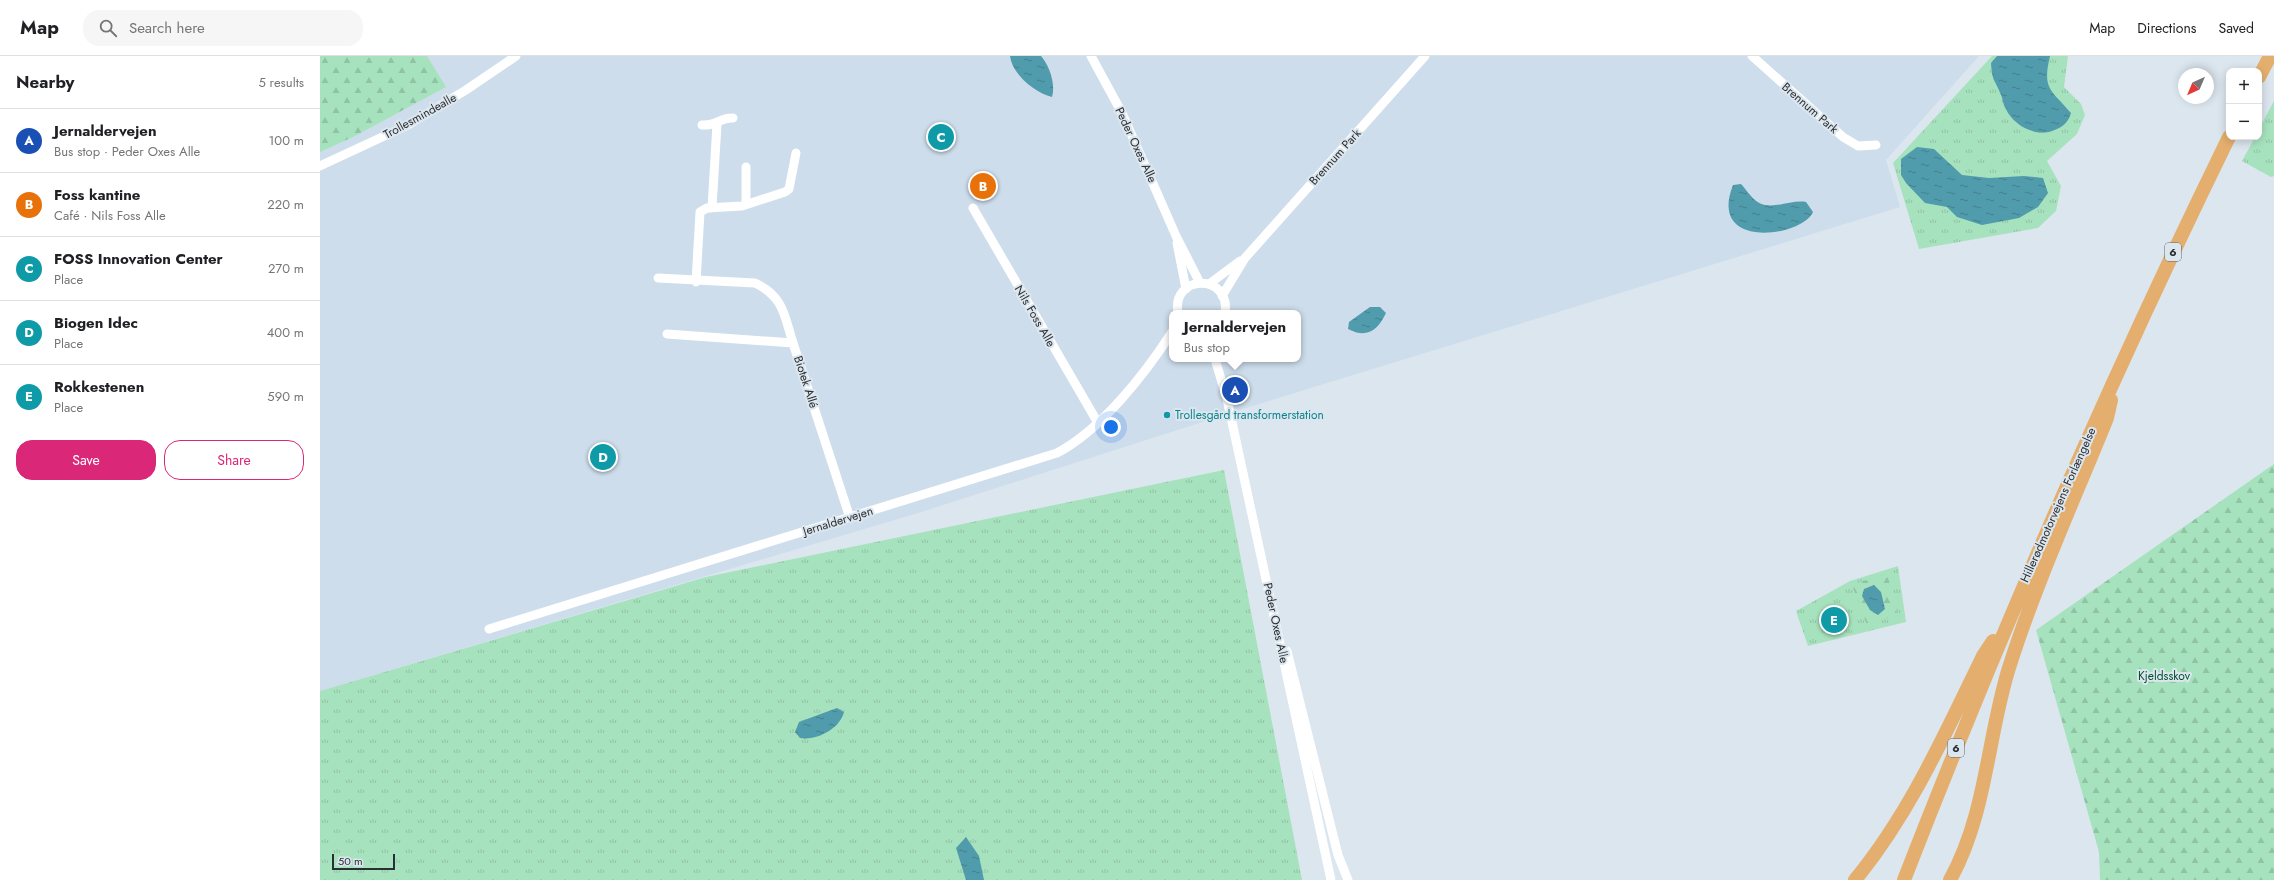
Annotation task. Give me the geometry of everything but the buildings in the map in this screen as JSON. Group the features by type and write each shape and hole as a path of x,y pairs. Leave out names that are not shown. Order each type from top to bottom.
{"highway":[{"path":"2259,68 2262,56"},
{"path":"2262,71 2270,56"},
{"name":"Hillerødmotorvejens Forlængelse","path":"1904,880 2009,618 2119,369 2228,140"},
{"path":"1950,880 1967,843 1979,807 2008,673 2032,602 2107,418 2119,369"},
{"path":"1855,880 1867,865 1918,787 1983,656 2009,618"}],"street":[{"name":"Trollesmindealle","path":"320,166 408,125 466,90 516,56"},
{"name":"Peder Oxes Alle","path":"1091,56 1122,113 1176,236 1205,284"},
{"name":"Brennum Park","path":"1222,296 1245,258 1425,56"},
{"name":"Brennum Park","path":"1752,56 1843,138 1858,146 1876,145"},
{"path":"702,125 717,124 725,117 733,118"},
{"path":"712,208 717,124"},
{"path":"696,282 699,215 702,210 746,204 785,192 789,188 796,153"},
{"path":"746,168 746,204"},
{"name":"Nils Foss Alle","path":"973,208 1098,423"},
{"name":"Peder Oxes Alle","path":"1176,236 1186,288"},
{"name":"Brennum Park","path":"1186,288 1205,284 1245,258"},
{"path":"658,278 696,282 755,283 766,289 780,303 793,343"},
{"path":"1205,284 1222,296 1225,302 1225,310"},
{"path":"1178,310 1179,299 1186,288"},
{"name":"Biotek Allé","path":"667,334 793,343 850,518"},
{"name":"Jernaldervejen","path":"1154,360 1169,337"},
{"name":"Jernaldervejen","path":"489,629 1057,453 1072,445 1098,423 1154,360 1169,347"},
{"name":"Peder Oxes Alle","path":"1217,362 1273,608 1331,880"},
{"path":"1273,608 1294,670 1338,855 1348,880"},
{"path":"1851,880 1867,865"}],"shaded area":[{"path":"320,56 1979,56 1886,160 1900,207 1246,408 918,513 320,691"}],"green space":[{"path":"320,56 427,56 446,87 353,137 320,152"},
{"path":"1992,56 2068,56 2064,87 2081,104 2085,115 2077,134 2047,161 2061,186 2056,211 2038,228 1919,249 1893,163"},
{"path":"2274,101 2274,176 2271,177 2242,161 2253,140 2262,140 2262,123"},
{"name":"Kjeldsskov","path":"2274,464 2274,880 2100,880 2099,852 2036,630"},
{"path":"1224,470 1302,880 320,880 320,691 706,577"},
{"path":"1898,566 1906,622 1808,646 1796,611 1850,581"},
{"path":"1887,573 1897,615 1867,625 1852,585"}],"water":[{"path":"1010,56 1041,56 1047,64 1051,75 1053,86 1052,97 1045,95 1025,82 1015,69"},
{"path":"1997,56 2050,56 2047,76 2048,83 2053,93 2071,113 2064,124 2052,131 2032,131 2019,125 2009,115 1991,69 1991,63"},
{"path":"1917,147 1934,149 1962,175 1989,178 2024,176 2043,178 2048,193 2038,207 2019,218 1982,225 1957,217 1947,207 1925,203 1906,183 1901,175 1901,159"},
{"path":"1741,184 1757,202 1763,205 1806,202 1813,212 1805,221 1792,228 1776,232 1759,233 1744,229 1733,221 1729,206 1733,185"},
{"path":"1370,307 1380,307 1386,313 1375,328 1366,333 1355,332 1348,329 1349,322"},
{"path":"1874,585 1881,592 1885,609 1878,615 1870,610 1862,596 1864,589"},
{"path":"837,708 844,712 842,718 838,724 820,736 813,738 800,738 795,732 799,722"},
{"path":"966,837 979,856 984,880 966,880 956,848"}],"place":[{"name":"FOSS Innovation Center","path":"941,137"},
{"name":"Foss kantine","path":"983,186"},
{"name":"Jernaldervejen","path":"1235,390"},
{"name":"Trollesgård transformerstation","path":"1167,415"},
{"name":"Biogen Idec","path":"603,457"},
{"name":"Rokkestenen","path":"1834,620"}]}
